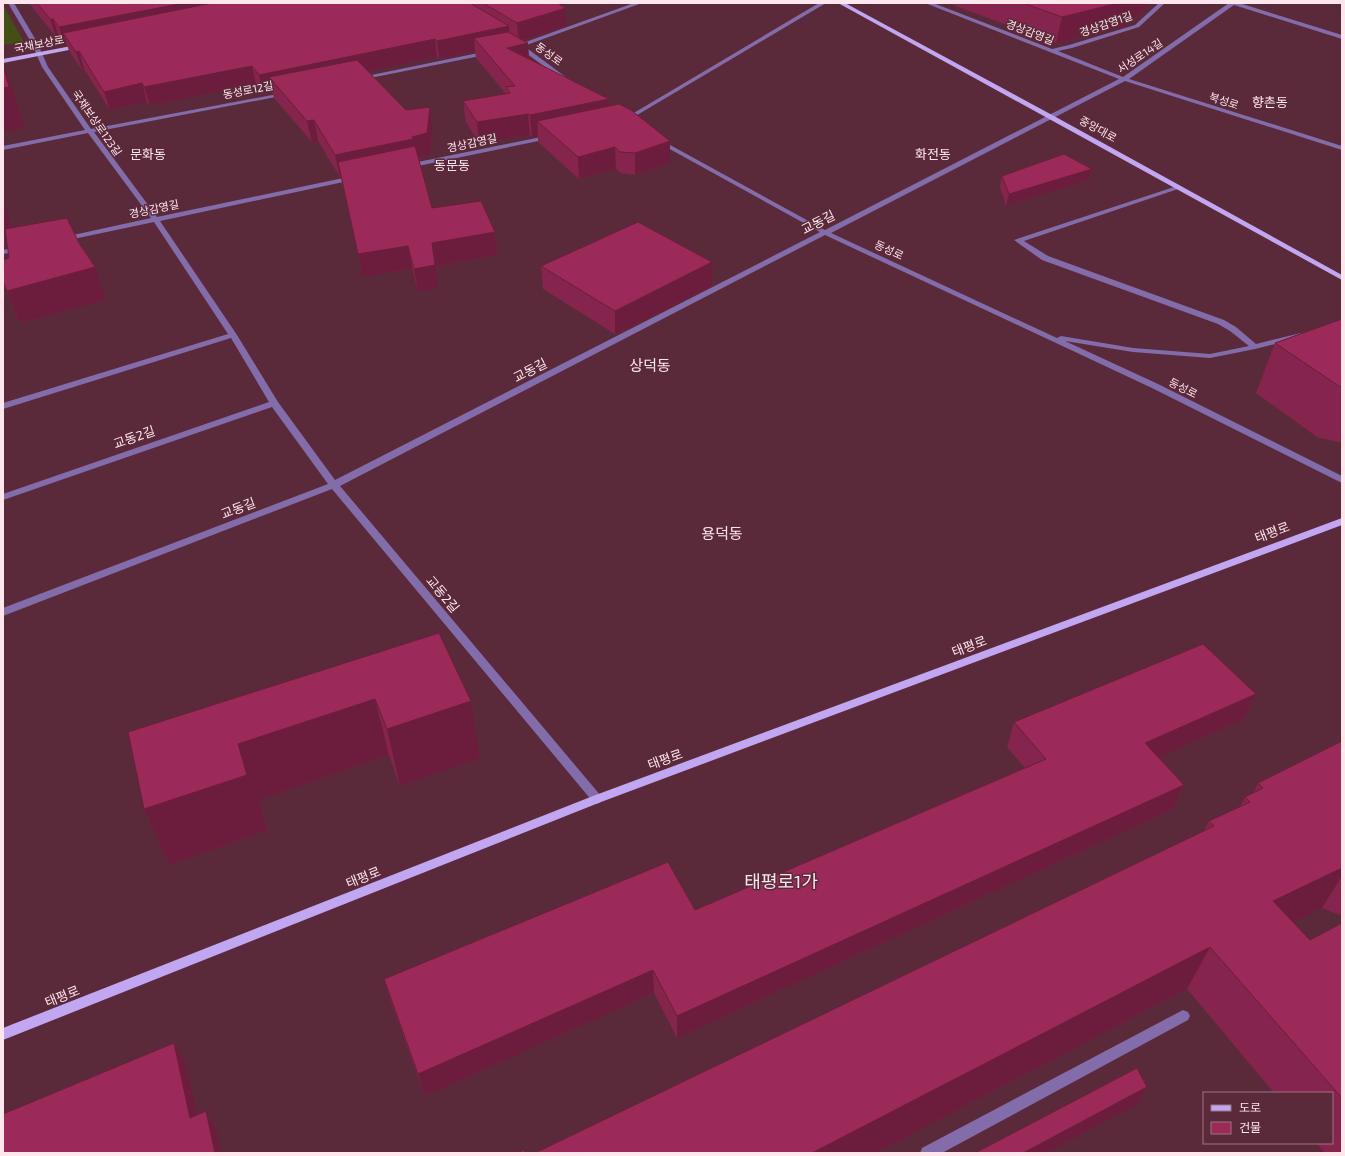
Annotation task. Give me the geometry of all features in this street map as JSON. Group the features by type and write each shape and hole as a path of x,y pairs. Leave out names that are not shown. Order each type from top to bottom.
{"main road":[{"name":"중앙대로","path":"841,3 1052,116 1342,278"},
{"name":"국채보상로","path":"3,61 87,45"},
{"name":"태평로","path":"3,1034 597,799 1342,521"}],"street":[{"name":"국채보상로123길","path":"11,3 40,54 45,67 90,132 155,219"},
{"path":"517,47 639,3"},
{"path":"622,122 823,3"},
{"name":"경상감영길","path":"928,3 1124,79"},
{"name":"경상감영1길","path":"1050,51 1070,47 1137,26 1162,3"},
{"path":"1233,3 1342,37"},
{"name":"서성로14길","path":"1052,116 1124,79 1233,3"},
{"name":"동성로","path":"508,38 517,47 578,89"},
{"path":"356,79 497,51"},
{"name":"북성로","path":"1124,79 1342,148"},
{"name":"동성로12길","path":"3,148 293,92"},
{"name":"교동길","path":"3,612 334,485 1052,116"},
{"name":"경상감영길","path":"397,169 561,134"},
{"name":"동성로","path":"652,137 826,233 1155,386 1342,480"},
{"name":"경상감영길","path":"56,241 358,177"},
{"path":"1179,187 1018,240 1045,258 1221,322 1233,329 1256,347"},
{"name":"교동2길","path":"155,219 233,335 274,403 334,485 597,799"},
{"path":"3,252 26,247"},
{"path":"1048,336 1133,350 1210,356 1256,347 1306,334"},
{"path":"3,406 233,335"},
{"name":"교동2길","path":"3,497 274,403"},
{"path":"927,1153 1183,1016"}],"green space":[{"path":"3,5 24,42 3,45"}],"building":[{"path":"37,3 184,3 59,27 53,19 50,19"},
{"path":"212,3 470,3 509,26 437,41 435,39 259,75 252,66 144,87 142,83 104,92 79,51 76,52 63,33"},
{"path":"483,3 557,3 566,8 517,23"},
{"path":"1023,3 1118,3 1062,17"},
{"path":"508,32 528,43 507,48 609,99 530,115 528,114 477,122 463,101 510,93 506,87 515,86 474,38"},
{"path":"357,60 406,110 430,107 427,133 412,137 413,139 335,155 314,120 307,121 269,77"},
{"path":"3,65 9,87 3,88"},
{"path":"619,104 631,110 670,141 635,153 620,152 615,147 578,157 537,121"},
{"path":"415,146 432,208 481,201 495,232 432,243 435,265 414,269 408,246 358,254 338,162"},
{"path":"1064,154 1092,169 1009,194 1002,176"},
{"path":"67,218 79,243 95,267 7,291 3,281 3,260 9,258 5,229"},
{"path":"638,222 712,262 615,311 541,266"},
{"path":"1342,319 1342,387 1275,343"},
{"path":"439,633 471,701 387,729 375,699 238,744 247,775 144,809 128,732"},
{"path":"1203,644 1256,694 1145,743 1184,785 677,1016 653,970 418,1074 384,979 668,862 695,910 1046,759 1014,722"},
{"path":"1342,741 1342,868 1273,901 1310,940 1342,923 1342,1098 1210,947 812,1153 535,1153 1214,826 1209,821 1250,802 1245,797 1263,788 1258,783"},
{"path":"174,1043 190,1118 206,1111 215,1153 3,1153 3,1114"},
{"path":"1137,1068 1147,1087 1023,1153 975,1153"},
{"path":"524,1150 525,1153 518,1153"}],"district":[{"name":"향촌동","path":"1270,102"},
{"name":"문화동","path":"148,154"},
{"name":"화전동","path":"933,154"},
{"name":"동문동","path":"452,165"},
{"name":"상덕동","path":"650,366"},
{"name":"용덕동","path":"722,534"},
{"name":"태평로1가","path":"781,882"}]}
